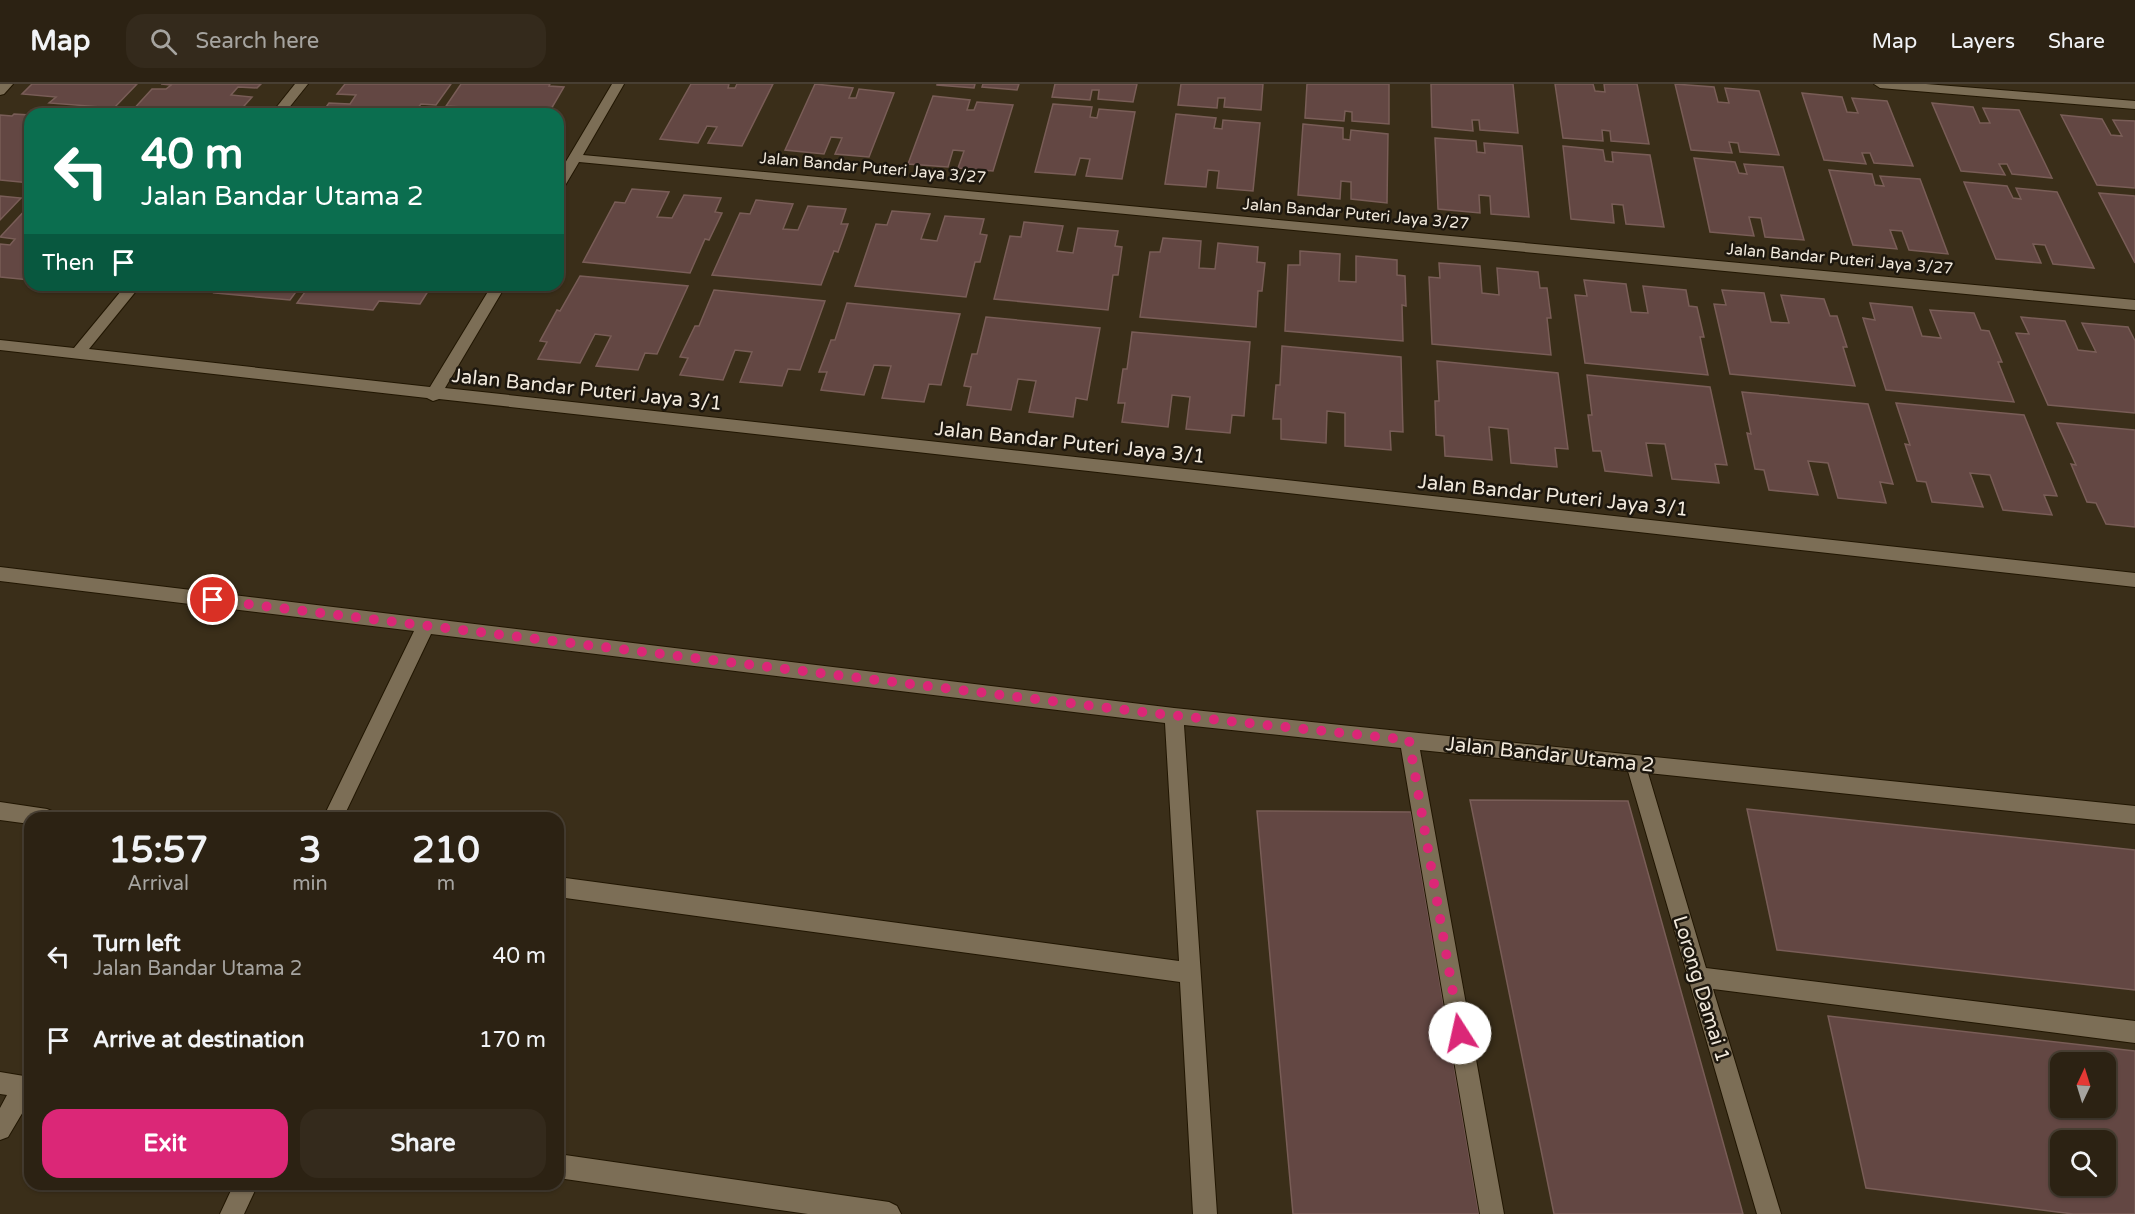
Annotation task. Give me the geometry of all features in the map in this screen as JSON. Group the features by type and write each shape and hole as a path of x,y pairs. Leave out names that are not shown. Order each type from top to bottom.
{"street":[{"path":"0,91 7,84"},
{"path":"282,108 302,84"},
{"path":"564,176 618,84"},
{"path":"1880,84 2135,105"},
{"name":"Jalan Bandar Puteri Jaya 3/27","path":"575,158 2135,305"},
{"path":"77,354 129,291"},
{"path":"433,395 495,291"},
{"name":"Jalan Bandar Puteri Jaya 3/1","path":"0,345 433,395 2135,580"},
{"name":"Jalan Bandar Utama 2","path":"0,574 1174,716 2135,815"},
{"path":"336,812 426,626"},
{"path":"1174,716 1205,1214"},
{"path":"1409,740 1492,1214"},
{"name":"Lorong Damai 1","path":"1635,763 1768,1214"},
{"path":"0,811 24,815"},
{"path":"564,888 1191,973"},
{"path":"1698,977 2135,1032"},
{"path":"0,1083 24,1087"},
{"path":"0,1129 24,1092"},
{"path":"564,1167 889,1214"},
{"path":"232,1214 243,1190"}],"building":[{"path":"32,84 137,84 114,108 49,103 56,97 22,94"},
{"path":"161,84 261,84 257,88 238,87 231,95 252,97 242,108 135,108 152,89 166,89 171,85"},
{"path":"345,84 451,84 436,105 421,104 418,108 325,108 329,103 350,104 356,95 337,94"},
{"path":"461,84 550,84 549,86 564,87 552,108 446,106"},
{"path":"691,84 729,84 728,88 735,88 737,84 773,84 742,146 708,143 717,127 707,126 698,143 660,139"},
{"path":"815,84 853,88 849,98 856,98 859,89 894,93 869,157 835,154 842,138 831,137 824,154 785,150"},
{"path":"937,84 975,84 974,88 937,85"},
{"path":"983,84 1019,84 1017,90 982,87"},
{"path":"1055,84 1137,84 1133,102 1098,99 1099,90 1092,90 1090,100 1052,97"},
{"path":"1181,84 1263,84 1261,110 1224,107 1225,98 1218,98 1217,108 1178,105"},
{"path":"1307,84 1389,84 1389,124 1352,121 1352,112 1345,111 1344,121 1305,118"},
{"path":"1431,84 1513,84 1518,133 1480,130 1479,120 1472,120 1473,131 1432,127"},
{"path":"1555,84 1593,84 1595,91 1605,92 1604,84 1637,84 1649,144 1611,141 1610,131 1602,130 1603,141 1563,138"},
{"path":"1675,84 1714,87 1718,102 1729,103 1725,88 1759,91 1779,155 1740,152 1738,143 1729,142 1732,153 1691,150"},
{"path":"1802,93 1842,97 1847,112 1858,113 1852,98 1887,101 1913,166 1874,163 1870,153 1862,153 1866,164 1824,160"},
{"path":"933,96 970,100 967,110 974,110 977,102 1013,105 993,171 958,168 964,151 953,150 948,167 908,164"},
{"path":"1932,103 1973,107 1980,123 1990,123 1983,108 2019,110 2052,178 2012,174 2007,164 1999,164 2005,175 1961,171"},
{"path":"1053,104 1092,107 1090,117 1097,118 1099,109 1135,112 1122,179 1086,176 1090,159 1080,158 1075,175 1035,172"},
{"path":"1176,114 1216,118 1214,128 1222,129 1223,120 1260,123 1253,191 1217,188 1219,171 1208,170 1206,187 1165,184"},
{"path":"0,115 24,115 24,182 0,180"},
{"path":"2061,115 2102,119 2111,135 2122,136 2113,120 2135,121 2135,188 2097,185"},
{"path":"1303,124 1343,128 1343,139 1350,140 1351,130 1388,134 1387,203 1351,199 1351,182 1341,181 1340,199 1298,195"},
{"path":"1435,138 1476,141 1477,152 1485,153 1484,143 1522,146 1529,217 1491,214 1490,196 1479,195 1480,213 1438,209"},
{"path":"1563,146 1603,150 1605,161 1613,162 1612,152 1650,155 1664,227 1626,224 1623,205 1612,204 1614,223 1571,219"},
{"path":"1694,158 1735,162 1739,173 1747,174 1744,164 1783,167 1804,240 1765,237 1761,218 1749,217 1754,236 1710,232"},
{"path":"1829,170 1872,174 1875,185 1884,186 1880,176 1920,179 1948,254 1909,250 1902,231 1890,230 1897,249 1853,245"},
{"path":"1964,182 2007,186 2013,198 2021,199 2016,188 2057,192 2094,268 2053,264 2045,245 2033,244 2041,263 1996,259"},
{"path":"632,189 669,192 657,217 672,218 684,195 721,198 715,212 722,213 709,240 705,239 690,273 583,262 615,202 625,203"},
{"path":"2099,193 2135,196 2135,263"},
{"path":"0,196 21,198 0,220"},
{"path":"756,200 793,204 783,229 798,230 808,206 846,209 841,224 848,224 838,252 834,251 821,285 712,275 740,213 750,214"},
{"path":"24,211 24,279 0,277 0,244 10,245 15,239 0,237"},
{"path":"892,211 930,214 921,239 937,241 945,216 984,219 980,234 987,235 980,262 975,262 966,297 855,286 876,224 887,225"},
{"path":"1024,222 1063,226 1057,251 1073,253 1078,228 1118,231 1115,246 1122,247 1118,275 1113,275 1108,310 994,299 1010,236 1021,237"},
{"path":"1163,238 1201,241 1199,268 1215,269 1218,243 1258,247 1257,262 1265,263 1262,291 1258,291 1256,327 1140,317 1150,252 1160,252"},
{"path":"1300,251 1340,254 1339,281 1356,282 1356,256 1397,260 1397,275 1405,276 1406,306 1402,305 1403,341 1285,331 1288,265 1300,265"},
{"path":"1439,263 1480,266 1482,293 1499,295 1497,268 1538,272 1540,288 1547,288 1551,318 1547,318 1551,355 1432,344 1429,277 1440,278"},
{"path":"580,276 688,286 657,354 645,353 638,370 596,366 611,336 595,334 580,363 538,359 547,342 540,341"},
{"path":"1584,280 1626,284 1631,312 1648,313 1643,286 1686,290 1689,306 1697,307 1704,337 1700,337 1708,375 1585,363 1575,295 1587,296"},
{"path":"714,290 825,301 800,370 788,369 782,386 740,382 752,352 735,350 723,380 680,375 688,358 680,357 695,326 699,326"},
{"path":"1722,290 1764,293 1771,322 1789,323 1781,295 1824,299 1830,316 1837,316 1847,347 1843,347 1855,386 1730,374 1714,304 1726,305"},
{"path":"216,291 297,291 290,300 214,293"},
{"path":"306,291 428,291 420,304 379,301 373,310 297,303"},
{"path":"847,303 960,314 941,385 929,384 924,402 882,398 891,366 874,365 864,395 821,390 827,372 819,372 831,340 835,340"},
{"path":"1870,303 1912,307 1922,336 1941,338 1930,310 1974,313 1981,330 1989,331 2002,362 1998,362 2014,402 1886,390 1863,318 1875,320"},
{"path":"986,317 1100,328 1087,400 1076,398 1073,417 1029,412 1036,381 1018,379 1011,410 967,405 971,387 964,386 972,354 977,354"},
{"path":"2021,317 2065,321 2078,350 2096,352 2082,323 2128,327 2135,341 2135,413 2048,405 2016,333 2029,334"},
{"path":"1132,332 1250,342 1244,416 1232,415 1230,433 1186,429 1190,397 1172,395 1168,427 1122,422 1125,403 1118,403 1123,369 1127,369"},
{"path":"1282,346 1401,357 1403,432 1390,431 1391,450 1345,446 1345,413 1327,411 1326,443 1281,439 1281,419 1273,419 1276,385 1280,385"},
{"path":"1437,361 1558,373 1568,449 1555,448 1557,467 1511,463 1508,429 1489,427 1492,460 1445,456 1444,436 1436,435 1435,401 1439,401"},
{"path":"1587,375 1710,387 1727,465 1715,464 1719,483 1672,479 1665,444 1646,443 1652,476 1605,471 1601,451 1593,451 1588,415 1592,415"},
{"path":"1742,392 1868,404 1893,484 1880,482 1886,503 1838,498 1828,463 1808,461 1818,495 1769,490 1764,470 1755,469 1747,433 1751,434"},
{"path":"1896,403 2024,415 2057,496 2044,495 2052,515 2003,510 1990,475 1970,473 1983,507 1932,502 1926,482 1917,481 1905,444 1910,445"},
{"path":"2057,423 2135,430 2135,527 2106,524 2096,503 2087,502 2071,464 2076,465"},
{"path":"1470,800 1628,801 1743,1214 1554,1214"},
{"path":"1747,809 2135,850 2135,990 1777,950"},
{"path":"1257,811 1411,812 1479,1214 1293,1214"},
{"path":"1828,1016 2135,1051 2135,1214 2073,1214 1866,1188"}],"route":[{"path":"213,600 1151,713 1409,740 1460,1033"}]}
